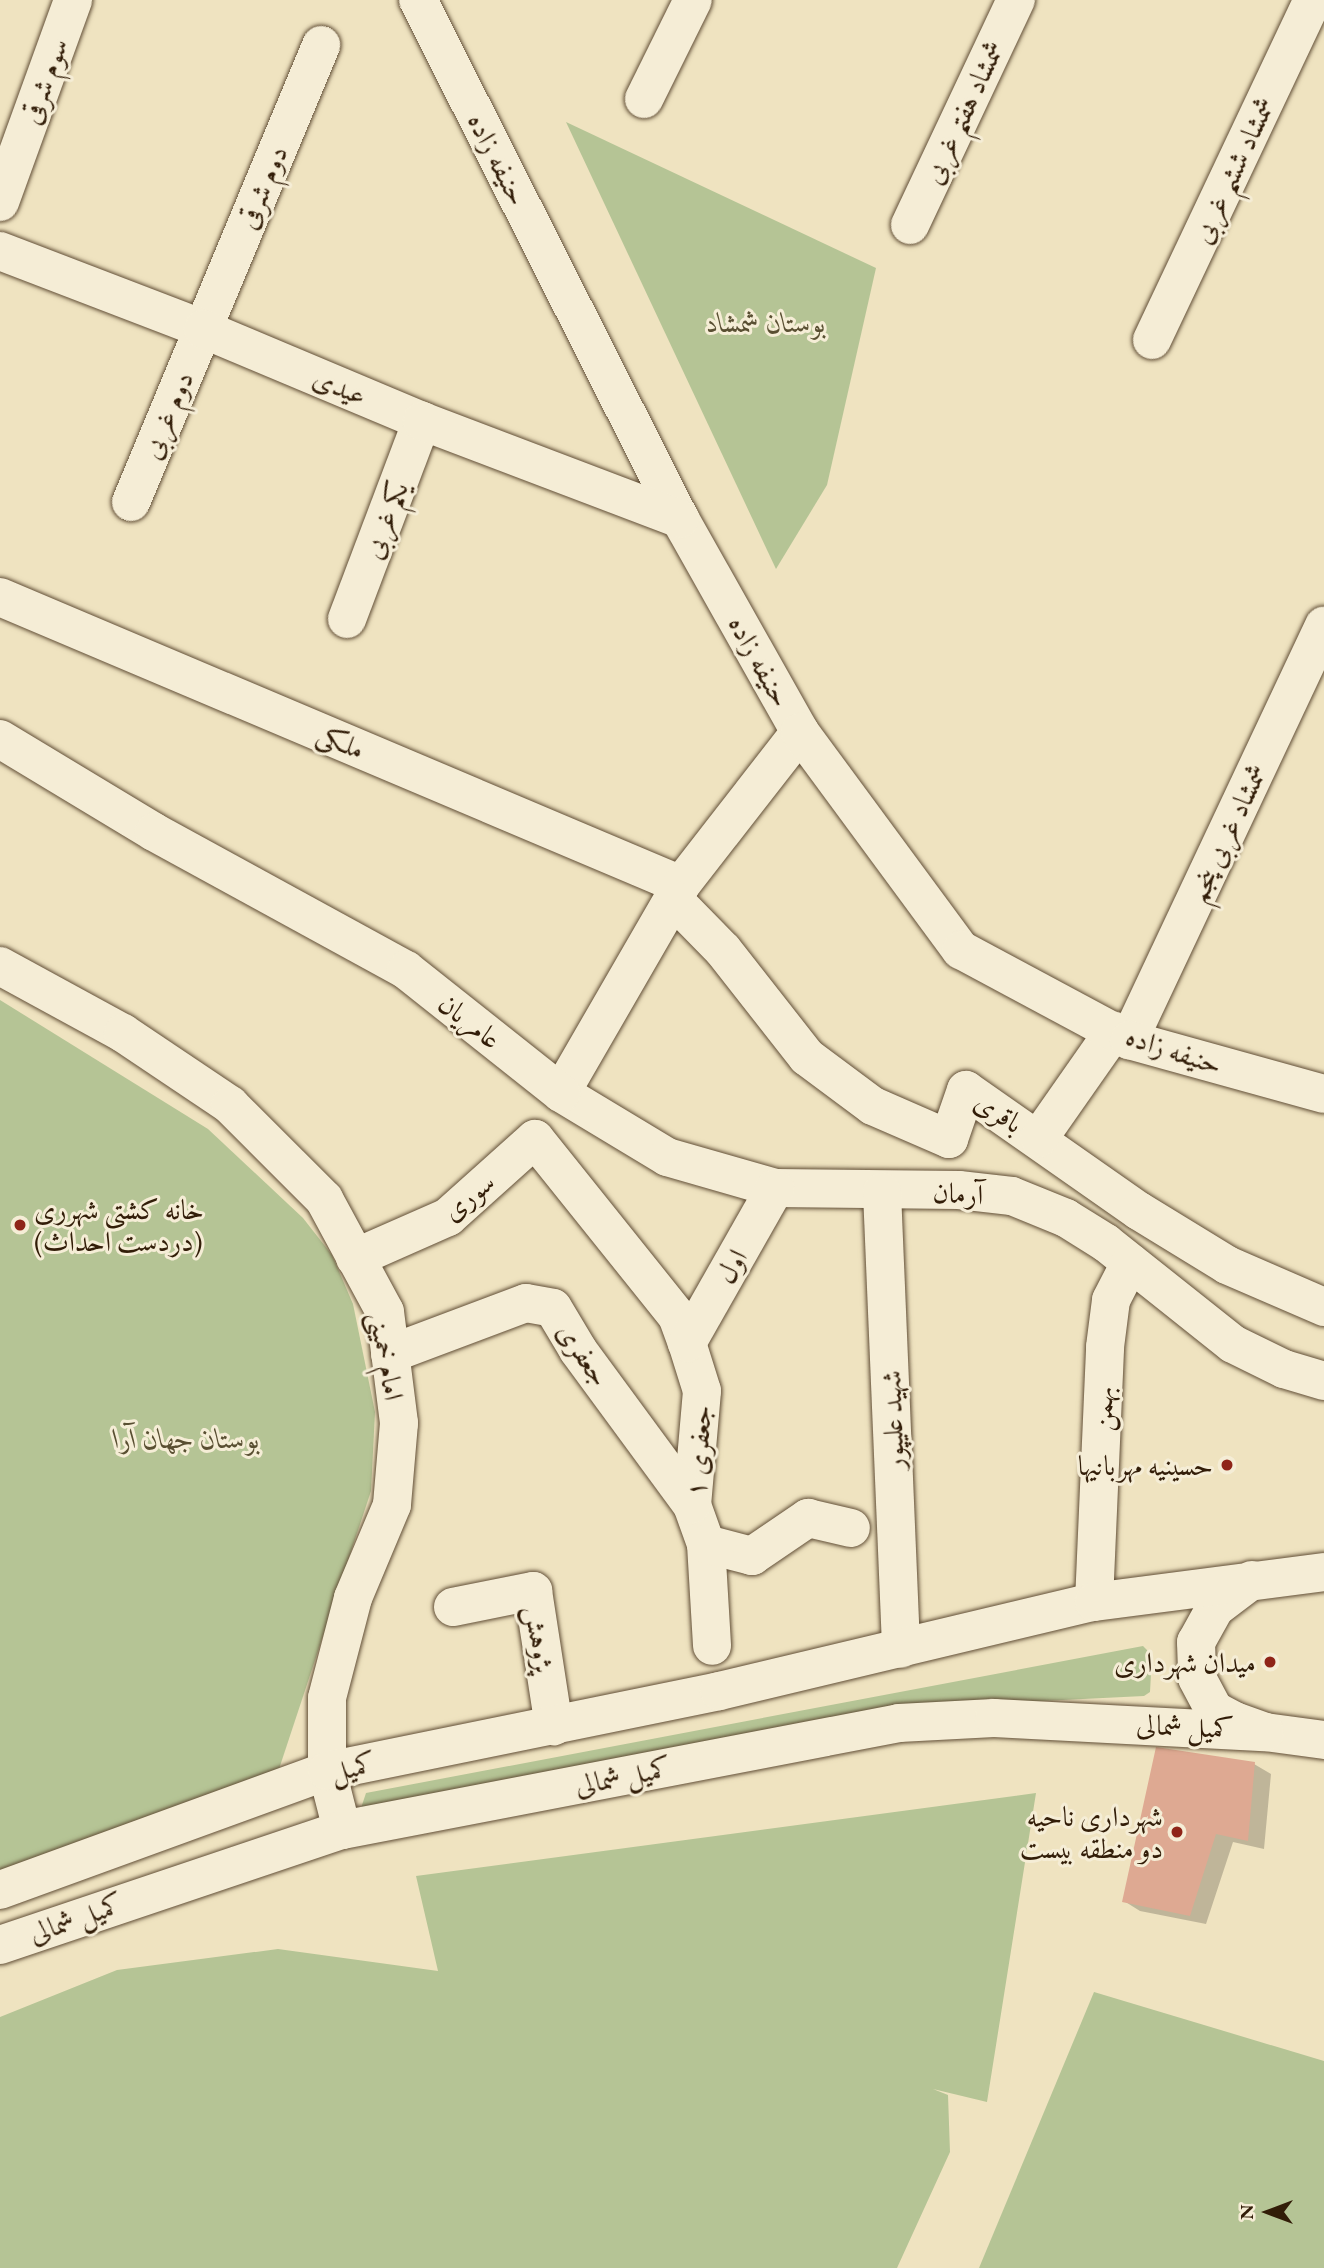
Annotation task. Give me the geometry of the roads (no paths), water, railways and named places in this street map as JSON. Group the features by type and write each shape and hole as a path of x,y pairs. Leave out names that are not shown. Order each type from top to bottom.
{"street":[{"name":"سوم شرقی","path":"0,202 73,0"},
{"name":"حنیفه زاده","path":"418,0 680,519 800,732 961,950 1121,1035 1324,1094"},
{"path":"644,99 693,0"},
{"name":"شمشاد هفتم غربی","path":"910,225 1016,0"},
{"name":"شمشاد ششم غربی","path":"1152,341 1313,0"},
{"name":"دوم شرقی","path":"203,328 321,45"},
{"name":"عیدی","path":"0,251 203,328 422,421 680,519"},
{"name":"دوم غربی","path":"131,502 203,328"},
{"name":"یکم غربی","path":"347,619 422,421"},
{"name":"ملکی","path":"0,597 677,892"},
{"name":"شمشاد غربی پنجم","path":"1121,1035 1324,626"},
{"path":"561,1093 677,892 800,732"},
{"name":"عامریان","path":"0,739 177,845 406,970 561,1093"},
{"name":"باقری","path":"677,892 807,1057 873,1106 949,1139 966,1090 1039,1138 1139,1211 1227,1265 1324,1307"},
{"name":"امام خمینی","path":"0,966 123,1033 230,1105 324,1199 385,1312 399,1423 392,1506 354,1598 327,1698 327,1771 342,1830"},
{"path":"1039,1138 1121,1035"},
{"name":"آرمان","path":"561,1093 667,1157 775,1188 882,1192 959,1190 1012,1196 1066,1218 1130,1263 1233,1344 1284,1369 1324,1381"},
{"name":"سوری","path":"355,1258 447,1217 536,1139"},
{"name":"جعفری ۱","path":"536,1139 677,1317 687,1343 702,1391 692,1505 706,1544 712,1646"},
{"name":"اول","path":"687,1343 775,1188"},
{"name":"شهید علیپور","path":"882,1192 901,1649"},
{"name":"بهمن","path":"1094,1602 1105,1347 1111,1300 1130,1263"},
{"name":"جعفری","path":"390,1354 526,1303 553,1308 578,1350 692,1505"},
{"path":"706,1544 752,1556 808,1518 851,1528"},
{"path":"901,1649 1094,1602 1324,1572"},
{"path":"1252,1580 1214,1608 1196,1642 1197,1678 1214,1710 1265,1732 1321,1742"},
{"name":"پژوهش","path":"453,1607 533,1591 554,1726"},
{"name":"کمیل","path":"0,1890 327,1771 719,1692 901,1649"},
{"name":"کمیل شمالی","path":"0,1944 342,1830 900,1723 994,1718 1265,1732"}],"place":[{"name":"خانه کشتی شهرری (دردست احداث)","path":"20,1225"},
{"name":"حسینیه مهربانیها","path":"1227,1465"},
{"name":"میدان شهرداری","path":"1270,1662"},
{"name":"شهرداری ناحیه دو منطقه بیست","path":"1177,1832"}],"park label":[{"name":"بوستان شمشاد","path":"766,322"},
{"name":"بوستان جهان آرا","path":"187,1438"}]}
